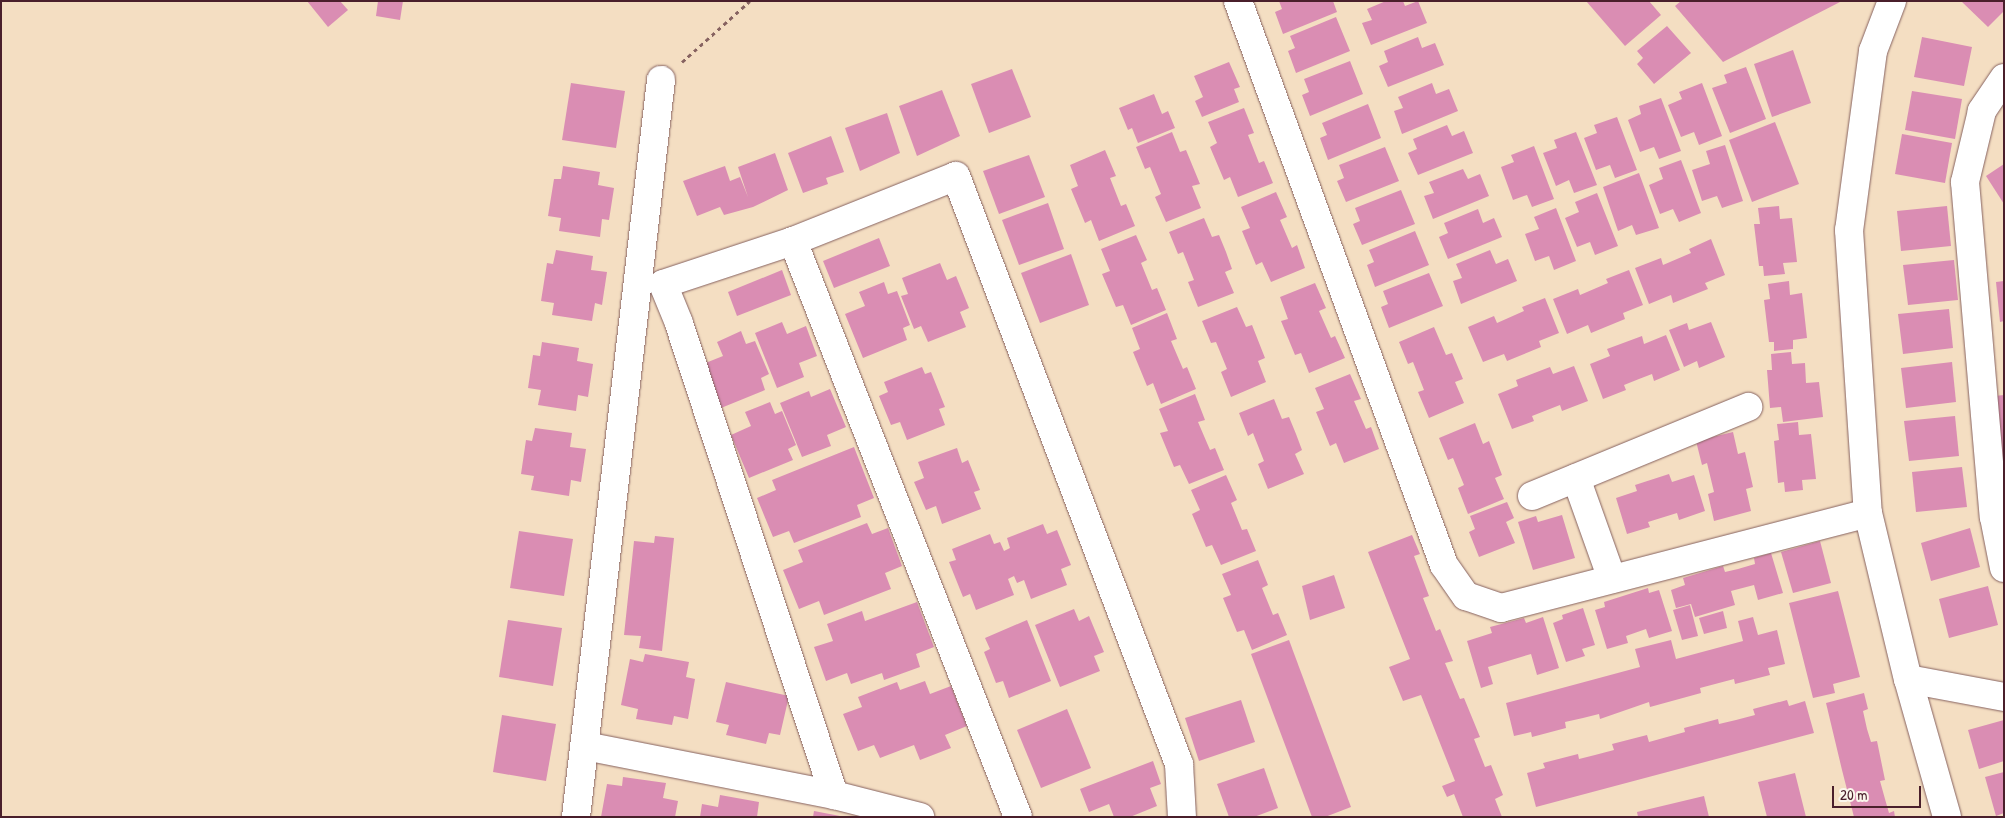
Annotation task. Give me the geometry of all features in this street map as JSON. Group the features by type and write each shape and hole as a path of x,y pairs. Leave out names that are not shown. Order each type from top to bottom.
{"street":[{"path":"1238,1 1444,565 1466,596 1500,608 1868,513"},
{"path":"1892,1 1873,51 1848,230 1868,513 1908,679 1947,817"},
{"path":"2004,78 1982,111 1965,182 1994,517 2004,568"},
{"path":"576,817 661,80"},
{"path":"834,795 663,284 793,240 956,176 1179,764 1182,817"},
{"path":"793,240 1018,817"},
{"path":"1532,496 1748,407"},
{"path":"1576,478 1612,579"},
{"path":"1908,679 2004,697"},
{"path":"585,746 834,795 920,817"}],"path":[{"path":"661,80 750,1"}],"building":[{"path":"307,1 340,1 348,10 328,27"},
{"path":"378,1 403,1 400,20 376,16"},
{"path":"1279,1 1333,1 1337,12 1283,34 1275,12 1282,9"},
{"path":"1386,1 1403,1 1405,6 1418,1 1427,23 1371,45 1362,23 1372,20 1367,9"},
{"path":"1586,1 1649,1 1661,15 1625,46"},
{"path":"1681,1 1842,1 1723,62 1675,6"},
{"path":"1961,1 2004,1 2004,11 1988,27"},
{"path":"1336,17 1350,51 1296,73 1288,51 1295,48 1290,36"},
{"path":"1667,26 1691,53 1654,84 1637,64 1643,58 1637,51"},
{"path":"1418,37 1422,48 1435,43 1444,65 1388,87 1379,66 1388,62 1384,51"},
{"path":"1922,37 1972,47 1964,86 1914,77"},
{"path":"1793,50 1811,103 1772,117 1754,64"},
{"path":"1350,61 1363,94 1310,116 1302,95 1309,92 1304,79"},
{"path":"1229,62 1240,87 1234,89 1239,102 1202,117 1195,101 1203,97 1194,76"},
{"path":"1746,67 1766,119 1730,133 1712,88 1727,83 1724,75"},
{"path":"1012,69 1031,117 989,133 971,84"},
{"path":"571,83 625,91 616,148 562,140"},
{"path":"1432,83 1436,94 1449,89 1458,111 1402,134 1394,111 1403,108 1398,97"},
{"path":"1702,83 1722,136 1699,145 1694,132 1681,137 1668,105 1682,99 1679,92"},
{"path":"942,90 960,136 917,156 899,106"},
{"path":"1912,91 1962,99 1955,139 1905,130"},
{"path":"1154,94 1162,114 1168,111 1175,128 1138,143 1132,128 1128,130 1119,108"},
{"path":"1661,98 1681,151 1659,159 1654,147 1640,152 1628,120 1641,114 1639,106"},
{"path":"1368,104 1381,138 1328,160 1320,138 1327,135 1322,123"},
{"path":"1244,108 1254,133 1248,135 1259,163 1264,161 1273,183 1238,197 1230,177 1224,180 1210,147 1217,143 1208,122"},
{"path":"887,113 900,153 860,171 845,128"},
{"path":"1617,117 1637,170 1615,178 1610,165 1596,170 1584,138 1597,133 1594,125"},
{"path":"1775,122 1799,184 1752,202 1729,140"},
{"path":"1447,125 1452,136 1464,131 1473,153 1418,175 1408,153 1417,149 1413,139"},
{"path":"1172,132 1180,152 1186,150 1200,184 1192,186 1201,208 1166,222 1155,197 1161,194 1150,167 1145,169 1136,147"},
{"path":"1576,132 1597,185 1574,193 1569,180 1556,186 1543,153 1557,148 1554,140"},
{"path":"1902,134 1952,143 1945,183 1895,174"},
{"path":"831,136 844,172 826,178 828,184 803,193 788,153"},
{"path":"1725,145 1743,201 1722,208 1717,196 1702,201 1692,170 1710,164 1706,151"},
{"path":"1534,146 1554,199 1532,207 1527,195 1513,200 1501,167 1514,162 1511,155"},
{"path":"1385,147 1399,181 1346,202 1337,181 1344,178 1339,165"},
{"path":"1105,150 1116,176 1110,178 1121,206 1126,204 1135,226 1099,241 1091,220 1085,223 1071,189 1078,186 1070,165"},
{"path":"775,153 788,190 753,207 724,215 720,207 697,216 683,181 725,166 730,181 740,177 748,197 738,167"},
{"path":"1029,155 1045,197 999,214 983,171"},
{"path":"1681,160 1701,213 1679,222 1673,209 1660,214 1649,185 1663,179 1659,168"},
{"path":"2004,164 2004,204 1986,176"},
{"path":"563,166 600,172 598,185 614,188 609,220 602,219 600,237 559,231 561,218 548,216 554,179 561,179"},
{"path":"1463,169 1468,179 1480,174 1489,196 1433,219 1424,196 1434,193 1429,182"},
{"path":"1639,173 1659,228 1636,235 1632,225 1618,231 1603,187"},
{"path":"1401,190 1415,224 1362,245 1353,224 1360,221 1355,208"},
{"path":"1276,192 1287,217 1280,220 1292,248 1297,245 1305,268 1271,282 1262,262 1256,265 1242,231 1250,228 1241,207"},
{"path":"1597,193 1618,246 1595,255 1590,242 1577,247 1565,218 1579,212 1575,202"},
{"path":"1048,203 1064,249 1019,265 1002,220"},
{"path":"1779,206 1780,219 1792,218 1797,262 1783,263 1785,274 1764,276 1763,266 1759,266 1754,224 1760,224 1758,208"},
{"path":"1947,206 1951,246 1901,251 1897,211"},
{"path":"1556,208 1576,261 1554,270 1549,256 1535,261 1525,234 1539,229 1534,217"},
{"path":"1478,209 1483,223 1494,218 1502,237 1448,259 1439,237 1448,233 1444,223"},
{"path":"1204,218 1212,237 1219,235 1226,252 1232,269 1225,272 1234,293 1198,307 1188,282 1194,280 1183,252 1178,254 1169,232"},
{"path":"1415,231 1429,265 1375,287 1367,265 1374,262 1369,250"},
{"path":"1136,235 1147,260 1141,263 1152,290 1157,288 1166,310 1131,325 1123,305 1116,307 1102,274 1110,271 1101,249"},
{"path":"879,238 890,266 834,288 823,261"},
{"path":"1711,239 1725,275 1705,283 1708,289 1673,303 1671,295 1649,304 1635,268 1661,258 1663,265 1691,253 1689,249"},
{"path":"556,250 593,256 591,270 607,272 602,305 595,303 592,321 552,315 554,303 541,301 547,263 553,264"},
{"path":"1490,250 1496,264 1508,259 1517,281 1461,304 1453,281 1462,278 1456,264"},
{"path":"1071,254 1089,305 1040,323 1021,273"},
{"path":"1954,260 1958,300 1908,305 1903,265"},
{"path":"940,263 947,280 956,276 969,308 960,312 966,327 928,342 921,326 914,329 901,296 908,294 902,278"},
{"path":"782,270 791,295 737,316 728,292"},
{"path":"1629,270 1643,305 1623,313 1625,319 1591,333 1588,325 1567,334 1553,299 1578,289 1580,295 1608,283 1606,279"},
{"path":"1429,273 1443,306 1389,328 1381,307 1388,304 1383,291"},
{"path":"1789,281 1790,295 1802,293 1807,338 1793,340 1793,349 1774,351 1774,342 1769,342 1764,300 1770,299 1768,284"},
{"path":"2004,281 2004,321 2000,322 1996,282"},
{"path":"884,282 888,294 897,291 910,325 903,328 907,340 863,358 845,314 865,306 859,292"},
{"path":"1315,283 1326,308 1319,311 1331,338 1335,336 1345,358 1309,373 1301,353 1295,355 1281,321 1288,319 1280,297"},
{"path":"1545,298 1559,333 1539,341 1541,347 1507,361 1504,354 1483,362 1468,327 1494,316 1497,323 1524,311 1522,307"},
{"path":"1237,307 1246,327 1252,325 1265,358 1258,361 1266,382 1231,397 1221,372 1227,369 1216,342 1211,343 1202,321"},
{"path":"1949,309 1953,348 1903,354 1898,314"},
{"path":"1167,313 1177,339 1171,341 1183,369 1187,367 1196,389 1161,404 1153,383 1147,386 1133,352 1140,349 1132,328"},
{"path":"782,322 787,334 806,326 817,356 799,363 804,377 777,388 755,333"},
{"path":"1711,322 1725,357 1699,368 1697,361 1684,367 1669,330 1687,323 1689,330"},
{"path":"1434,327 1446,355 1452,353 1463,379 1455,382 1464,403 1429,418 1418,392 1424,390 1413,362 1408,364 1399,342"},
{"path":"741,331 746,344 755,341 769,374 761,378 765,390 721,408 703,364 723,356 717,342"},
{"path":"1666,335 1680,370 1654,381 1652,374 1624,385 1626,390 1603,399 1590,364 1610,356 1607,349 1642,336 1644,344"},
{"path":"542,342 579,348 577,361 593,364 588,397 578,395 576,411 538,405 541,390 528,388 533,355 540,356"},
{"path":"1791,352 1792,364 1805,363 1806,383 1819,382 1823,417 1783,422 1781,407 1770,408 1767,370 1772,370 1771,354"},
{"path":"1952,362 1956,402 1906,408 1901,368"},
{"path":"1574,366 1588,401 1562,411 1560,405 1532,416 1534,421 1512,429 1498,394 1518,386 1516,380 1550,367 1553,374"},
{"path":"922,367 925,374 931,372 945,407 939,409 945,425 907,440 900,422 891,425 879,396 888,392 884,382"},
{"path":"1350,374 1361,399 1354,401 1366,429 1371,427 1379,449 1344,463 1336,443 1330,446 1316,412 1324,409 1315,388"},
{"path":"830,389 846,427 827,435 831,446 802,457 780,403 809,391 811,397"},
{"path":"1195,394 1205,420 1198,422 1210,450 1215,448 1224,470 1189,484 1180,465 1174,467 1160,433 1168,431 1159,409"},
{"path":"2004,395 2004,465 2002,465 1995,396"},
{"path":"1274,399 1282,419 1289,417 1296,434 1302,450 1295,454 1304,474 1268,489 1258,464 1264,461 1253,433 1248,436 1239,413"},
{"path":"770,402 775,414 782,411 796,445 788,449 793,460 749,478 731,435 751,426 745,412"},
{"path":"1955,416 1959,456 1909,461 1904,421"},
{"path":"1798,422 1799,435 1811,434 1816,479 1802,480 1803,490 1785,492 1784,482 1778,483 1774,441 1779,440 1777,424"},
{"path":"1475,423 1483,444 1489,441 1502,475 1495,478 1504,499 1468,514 1458,488 1464,485 1453,458 1448,460 1439,438"},
{"path":"535,428 572,433 570,447 586,449 581,482 571,480 569,496 531,490 534,476 521,474 526,440 532,441"},
{"path":"1733,432 1738,454 1745,452 1753,487 1746,489 1751,511 1714,521 1708,494 1714,492 1707,463 1702,465 1696,441"},
{"path":"854,447 874,498 857,505 861,517 794,543 789,531 773,537 757,498 776,490 772,480"},
{"path":"957,448 962,463 968,460 980,490 974,492 981,509 942,524 936,506 926,510 914,482 924,478 918,462"},
{"path":"1962,467 1967,507 1916,512 1912,472"},
{"path":"1669,474 1672,482 1694,475 1705,511 1679,520 1677,513 1648,522 1650,527 1627,534 1616,498 1637,491 1635,485"},
{"path":"1226,475 1237,500 1231,503 1242,530 1247,529 1256,551 1221,565 1212,545 1206,547 1192,514 1200,510 1191,490"},
{"path":"1507,502 1514,518 1506,522 1515,543 1479,557 1469,532 1475,529 1470,516"},
{"path":"1562,515 1575,558 1533,570 1518,522 1536,516 1538,522"},
{"path":"867,523 872,534 888,528 902,566 885,573 891,589 824,615 819,601 799,609 783,570 803,562 798,550"},
{"path":"1043,524 1047,534 1057,530 1071,565 1061,569 1067,585 1031,599 1024,580 1017,583 1014,576 1008,579 1014,595 976,610 970,594 963,597 949,562 956,560 952,549 990,534 994,544 1000,542 1004,551 1010,548 1007,538"},
{"path":"1970,528 1980,567 1931,581 1921,543"},
{"path":"519,531 573,539 564,596 510,588"},
{"path":"1412,535 1420,554 1414,556 1429,596 1423,598 1436,631 1440,629 1453,661 1445,663 1460,699 1464,698 1480,737 1474,739 1485,767 1491,765 1503,795 1495,799 1502,817 1463,817 1454,794 1447,797 1442,786 1455,781 1421,695 1403,701 1389,667 1410,659 1368,552"},
{"path":"655,536 674,538 662,651 639,648 641,636 624,635 634,541 654,543"},
{"path":"1820,541 1831,583 1793,593 1781,552"},
{"path":"1771,553 1783,593 1758,600 1754,585 1731,591 1735,605 1695,617 1691,604 1676,608 1671,590 1685,585 1683,578 1723,566 1725,572 1738,569 1755,564 1754,558"},
{"path":"1258,560 1268,585 1262,588 1273,615 1278,613 1287,635 1252,650 1244,630 1237,632 1223,598 1231,595 1222,574"},
{"path":"1334,575 1345,608 1310,620 1302,586"},
{"path":"1988,586 1998,625 1949,638 1939,599"},
{"path":"1648,588 1649,593 1659,590 1672,631 1649,638 1646,629 1626,636 1628,643 1607,649 1595,610 1605,607 1604,602"},
{"path":"1838,591 1860,677 1833,684 1835,693 1813,698 1789,603"},
{"path":"917,602 934,647 916,654 920,667 884,680 882,673 851,684 847,673 826,681 814,647 833,641 827,624 862,611 865,621"},
{"path":"1690,605 1698,636 1682,640 1673,610"},
{"path":"1583,608 1595,645 1582,649 1585,656 1566,662 1553,623 1563,619 1562,615"},
{"path":"1074,609 1079,621 1089,616 1104,652 1094,656 1100,671 1060,687 1035,625"},
{"path":"1723,611 1727,628 1704,634 1699,618"},
{"path":"1543,617 1559,668 1537,675 1531,654 1488,667 1493,684 1481,688 1467,641 1492,633 1490,627 1524,618 1526,623"},
{"path":"1753,617 1758,635 1777,630 1785,664 1768,668 1770,675 1735,684 1734,679 1700,688 1701,693 1650,707 1649,702 1600,719 1599,714 1565,722 1566,728 1532,737 1531,732 1514,736 1506,703 1640,667 1635,649 1671,640 1676,659 1743,641 1738,621"},
{"path":"508,620 562,628 553,686 499,677"},
{"path":"1027,620 1051,681 1009,698 1003,681 996,683 984,652 990,649 985,638"},
{"path":"1289,640 1351,807 1325,817 1312,817 1251,654"},
{"path":"645,654 689,662 686,677 695,679 688,719 674,716 672,725 636,719 638,709 621,705 630,659 643,662"},
{"path":"925,681 930,694 951,686 967,726 945,735 951,748 920,760 914,745 880,758 874,745 858,751 843,714 862,707 858,697 897,682 900,690"},
{"path":"726,682 789,696 780,735 769,733 766,744 726,735 729,725 716,722"},
{"path":"1864,693 1868,709 1863,711 1867,729 1871,742 1877,741 1885,780 1880,781 1889,813 1894,811 1895,817 1854,817 1842,770 1826,703"},
{"path":"1241,700 1255,742 1199,761 1185,718"},
{"path":"1787,700 1789,706 1805,701 1814,733 1536,807 1527,773 1545,768 1543,763 1578,754 1579,759 1614,750 1612,744 1647,735 1649,742 1685,732 1684,728 1718,719 1719,724 1736,720 1755,715 1753,709"},
{"path":"1067,709 1091,768 1041,788 1017,730"},
{"path":"502,715 556,724 546,781 493,772"},
{"path":"2004,720 2004,761 1979,769 1968,730"},
{"path":"1153,761 1161,784 1150,788 1157,806 1130,817 1114,817 1109,804 1089,812 1080,789"},
{"path":"1264,768 1278,808 1254,817 1229,817 1217,784"},
{"path":"2004,772 2004,813 1996,816 1985,777"},
{"path":"1795,773 1806,817 1767,817 1758,782"},
{"path":"623,777 666,783 663,798 678,801 675,817 601,817 607,784 622,786"},
{"path":"720,795 759,802 757,817 700,817 702,804 718,807"},
{"path":"1704,796 1709,817 1638,817 1637,812"},
{"path":"814,811 840,816 813,817"}]}
